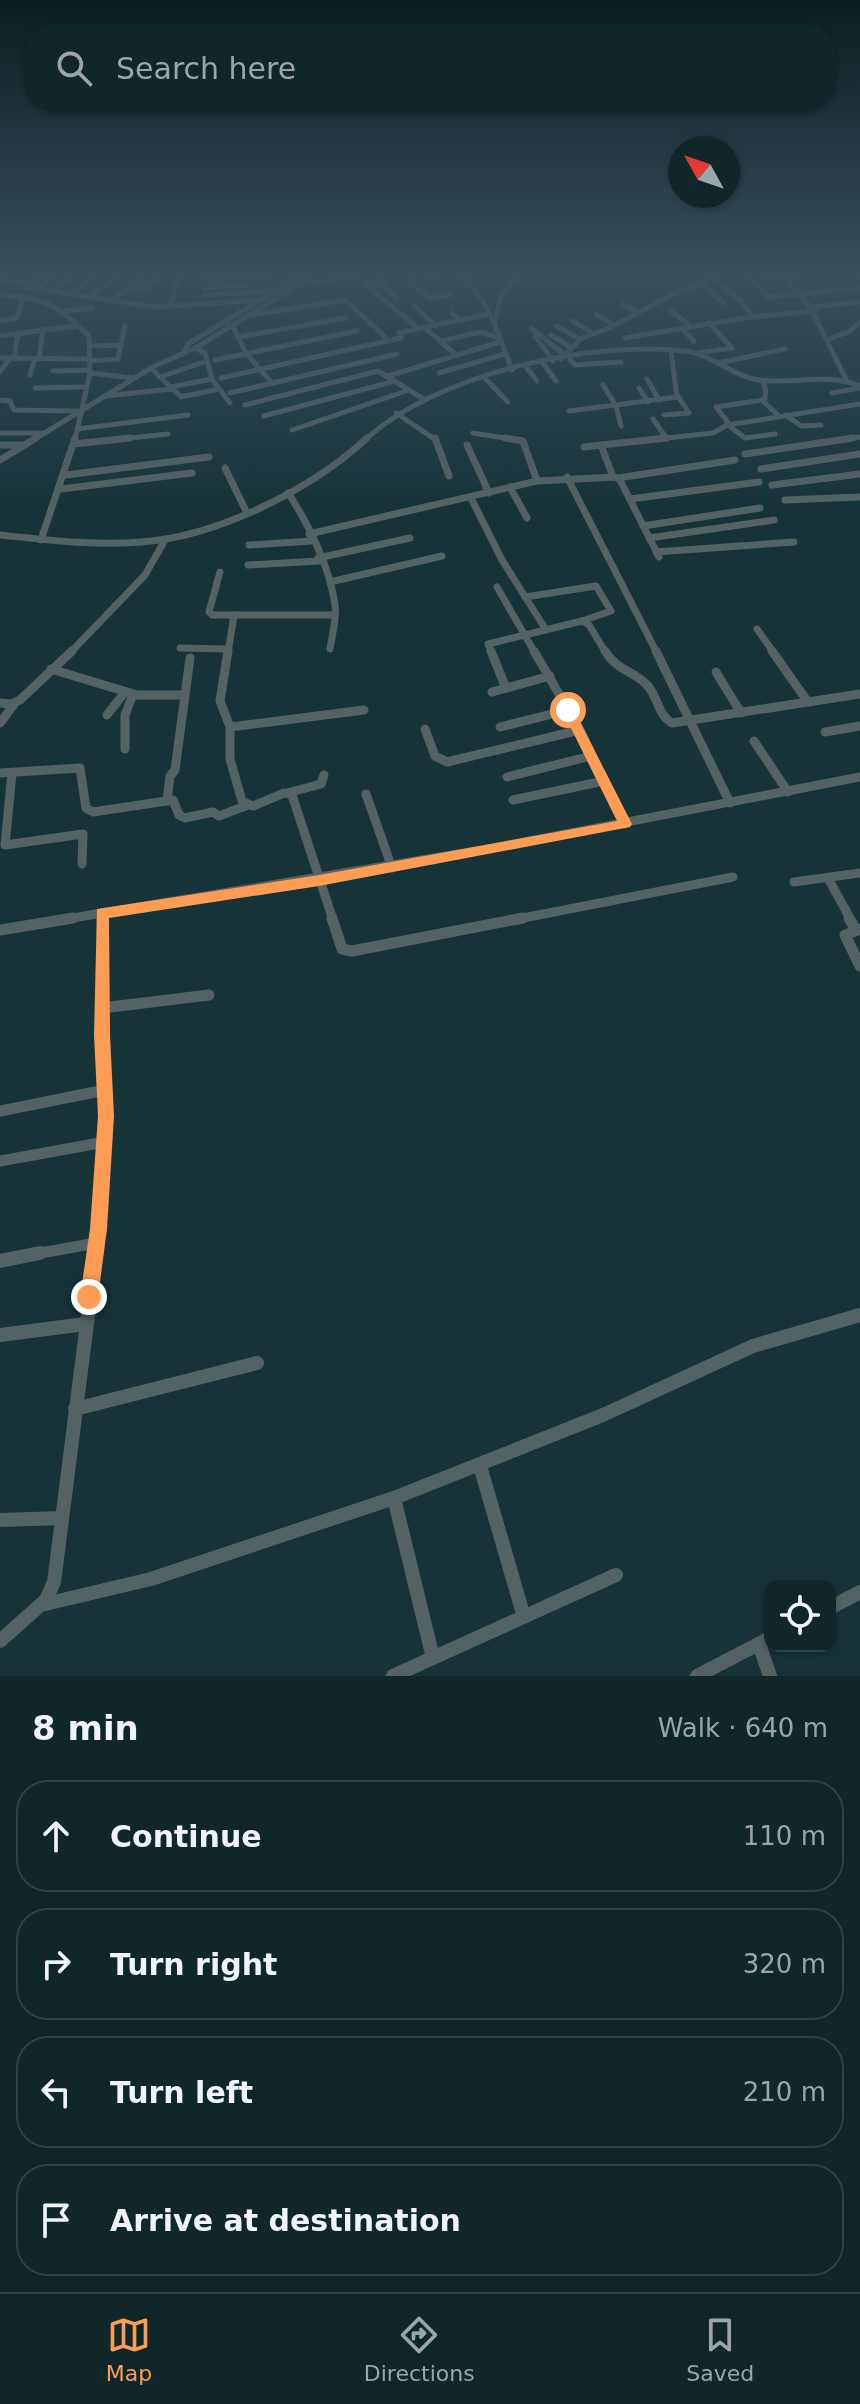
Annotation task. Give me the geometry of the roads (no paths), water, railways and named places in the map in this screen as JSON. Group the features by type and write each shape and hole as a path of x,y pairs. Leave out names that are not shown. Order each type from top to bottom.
{"street":[{"path":"0,372 12,358 14,348"},
{"path":"30,375 39,348"},
{"path":"41,540 66,475 74,444 90,371 90,348"},
{"path":"0,358 117,360 120,348"},
{"path":"0,460 133,378 188,348"},
{"path":"198,348 203,352 212,379 230,403"},
{"path":"244,348 272,383"},
{"path":"215,360 270,348"},
{"path":"221,378 356,348"},
{"path":"448,348 456,355"},
{"path":"388,376 475,348"},
{"path":"503,348 512,370"},
{"path":"544,348 553,361"},
{"path":"555,348 575,365 622,366 617,353"},
{"path":"565,357 572,348"},
{"path":"0,535 41,540 165,540 288,493 353,451 396,413 422,398 484,377 565,357 671,351 697,353 731,348"},
{"path":"831,348 846,379"},
{"path":"718,363 785,349"},
{"path":"664,415 689,413 678,396 671,351"},
{"path":"697,353 744,376 763,381 846,379 860,387"},
{"path":"230,393 397,354"},
{"path":"439,373 505,354"},
{"path":"160,377 207,361"},
{"path":"543,363 556,381"},
{"path":"526,367 537,381"},
{"path":"151,368 183,397 219,389"},
{"path":"53,371 90,371 133,378"},
{"path":"245,405 377,371 422,398"},
{"path":"484,377 508,402"},
{"path":"105,396 171,388 212,379"},
{"path":"647,379 659,400"},
{"path":"264,416 395,381"},
{"path":"763,381 765,395 782,415 801,426 821,425"},
{"path":"603,385 616,406 621,426"},
{"path":"35,388 86,387"},
{"path":"832,393 860,387"},
{"path":"639,388 648,402"},
{"path":"292,430 409,390"},
{"path":"765,395 716,407 729,425 745,438 775,434"},
{"path":"569,411 678,396"},
{"path":"1,401 10,401 14,410 80,411"},
{"path":"584,447 707,434 729,425 860,404"},
{"path":"396,413 434,436 449,476"},
{"path":"77,429 188,415"},
{"path":"653,419 667,439"},
{"path":"0,433 45,433"},
{"path":"473,433 523,441 537,481"},
{"path":"74,444 168,434"},
{"path":"707,434 716,445"},
{"path":"745,454 860,437"},
{"path":"0,445 24,445"},
{"path":"467,445 489,493"},
{"path":"601,445 658,555 794,542"},
{"path":"761,469 860,454"},
{"path":"66,475 209,457"},
{"path":"249,545 310,537 537,481 567,477 615,477 735,460"},
{"path":"225,468 246,511"},
{"path":"61,489 192,473"},
{"path":"772,485 860,474"},
{"path":"567,477 692,721 730,803"},
{"path":"630,499 759,482"},
{"path":"510,487 527,518"},
{"path":"288,493 330,582 335,615 330,649"},
{"path":"785,500 860,497"},
{"path":"471,498 488,534 546,630"},
{"path":"643,526 760,508"},
{"path":"649,538 774,520"},
{"path":"248,565 318,559 410,538"},
{"path":"0,723 15,703 127,595 160,554 165,540"},
{"path":"330,582 442,556"},
{"path":"220,572 209,612 212,615 335,615"},
{"path":"506,688 488,644 611,611 596,586 525,597"},
{"path":"497,587 580,730 625,824"},
{"path":"234,615 220,701 230,727 231,765 242,801 248,805"},
{"path":"582,621 589,625 615,666 650,688 665,719 677,724 860,694"},
{"path":"757,629 808,702"},
{"path":"180,648 228,649"},
{"path":"167,801 170,776 175,770 190,658"},
{"path":"51,669 129,693 184,695"},
{"path":"716,672 741,713"},
{"path":"492,692 550,676"},
{"path":"107,715 129,693"},
{"path":"125,749 125,715 129,693"},
{"path":"0,703 15,703"},
{"path":"230,727 364,710"},
{"path":"500,727 568,710"},
{"path":"825,732 860,726"},
{"path":"425,729 435,756 447,762 580,730"},
{"path":"754,741 788,792"},
{"path":"507,777 591,756"},
{"path":"0,773 80,768 89,811 174,801 179,815 185,818 213,812 219,816 321,784 324,775"},
{"path":"12,773 5,845 83,834 82,864"},
{"path":"0,930 319,881 860,777"},
{"path":"513,800 604,781"},
{"path":"287,793 293,798 339,947 352,951 733,877"},
{"path":"366,794 392,868"},
{"path":"794,882 860,873"},
{"path":"828,878 858,930 845,935 860,966"},
{"path":"0,1641 41,1605 51,1593 54,1582 96,1243 105,1142 102,913"},
{"path":"102,1008 209,995"},
{"path":"0,1111 105,1090"},
{"path":"0,1161 105,1142"},
{"path":"0,1261 96,1243"},
{"path":"41,1605 151,1579 394,1498 603,1415 753,1346 860,1315"},
{"path":"0,1335 85,1324"},
{"path":"75,1409 257,1363"},
{"path":"480,1466 524,1617"},
{"path":"394,1498 433,1658"},
{"path":"0,1520 62,1518"},
{"path":"393,1676 616,1575"},
{"path":"836,1605 860,1592"},
{"path":"697,1676 764,1641"},
{"path":"766,1652 770,1676"}]}
